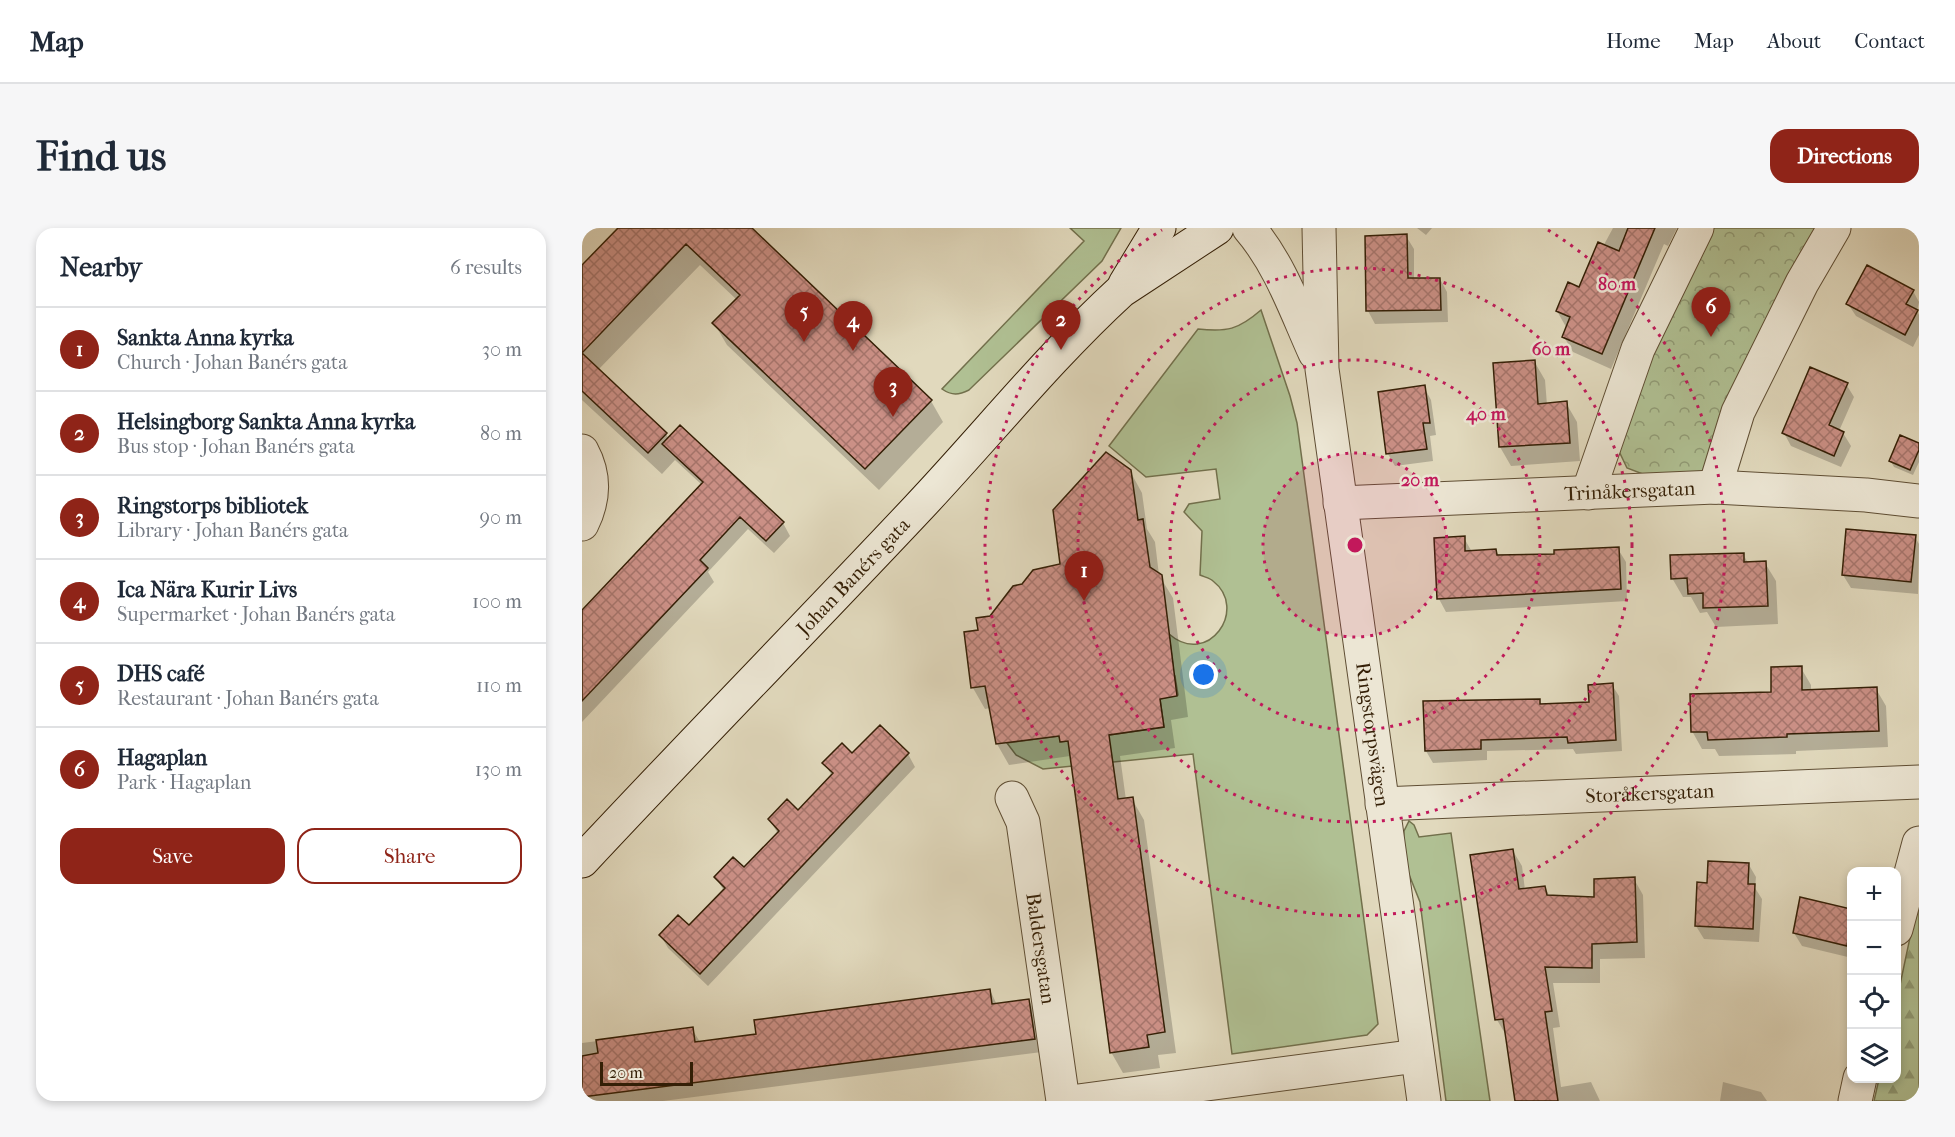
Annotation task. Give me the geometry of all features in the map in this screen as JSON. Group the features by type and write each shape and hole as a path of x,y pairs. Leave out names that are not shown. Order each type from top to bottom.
{"street":[{"name":"Johan Banérs gata","path":"1121,291 1159,228"},
{"name":"Johan Banérs gata","path":"582,861 918,508 1061,350 1121,291 1217,228"},
{"name":"Ringstorpsvägen","path":"1249,228 1260,241 1282,278 1322,369"},
{"name":"Ringstorpsvägen","path":"1319,228 1322,369 1424,1101"},
{"path":"1588,493 1638,349 1697,228"},
{"path":"1714,487 1738,412 1802,283 1834,228"},
{"path":"582,451 592,483 590,504 582,524"},
{"name":"Trinåkersgatan","path":"1340,503 1714,487 1866,495 1919,501"},
{"name":"Storåkersgatan","path":"1382,804 1919,782"},
{"name":"Baldersgatan","path":"1011,798 1023,822 1063,1101"},
{"path":"1898,921 1919,843"},
{"path":"1078,1101 1417,1056"},
{"path":"1855,1101 1859,1083"}],"green space":[{"path":"1070,228 1121,228 1102,261 969,390 956,394 942,389 1084,241"},
{"path":"1709,228 1820,228 1712,469 1694,474 1648,476 1627,468 1616,445 1647,360"},
{"path":"1261,310 1297,423 1378,1024 1367,1035 1232,1054 1193,754 1043,769 1016,755 1007,743 1059,736 1061,742 1164,727 1160,699 1178,695 1175,676 1158,679 1156,670 1173,666 1169,634 1184,643 1197,644 1210,640 1219,631 1225,619 1227,606 1223,593 1212,580 1200,575 1202,531 1184,512 1189,504 1220,499 1216,469 1146,477 1109,446 1198,329 1225,330 1239,326"},
{"path":"1409,821 1414,825 1419,837 1451,833 1490,1101 1446,1101 1420,902 1406,867 1403,846 1404,831"},
{"path":"1919,895 1919,1101 1874,1101 1878,1083 1901,1083 1901,980"}],"building":[{"path":"618,228 752,228 932,400 865,469 712,323 740,295 686,244 582,353 582,265"},
{"path":"1628,228 1655,228 1602,354 1562,337 1570,317 1556,311 1568,282 1579,287 1598,242 1619,251"},
{"path":"1407,234 1408,278 1440,278 1441,310 1366,311 1365,236"},
{"path":"1867,265 1914,290 1906,304 1918,310 1905,335 1846,304"},
{"path":"582,353 667,433 648,453 582,391"},
{"path":"1535,360 1538,404 1567,401 1570,443 1499,447 1493,363"},
{"path":"1810,367 1848,383 1829,425 1844,432 1834,456 1782,433"},
{"path":"1425,385 1430,423 1423,423 1427,449 1386,454 1378,392"},
{"path":"680,425 784,522 766,541 740,517 700,560 708,568 582,701 582,610 703,482 662,444"},
{"path":"1900,435 1919,443 1919,450 1910,470 1889,461"},
{"path":"1106,452 1131,470 1138,520 1143,519 1150,567 1162,575 1177,696 1160,699 1164,727 1109,735 1118,799 1133,797 1165,1032 1147,1035 1149,1047 1110,1053 1068,741 1060,742 1059,736 996,744 985,686 971,688 964,632 978,630 976,618 990,616 1013,586 1022,584 1033,570 1060,564 1053,510"},
{"path":"1846,529 1916,535 1911,582 1842,575"},
{"path":"1465,536 1465,551 1496,549 1497,555 1554,554 1554,550 1619,547 1621,589 1437,599 1434,538"},
{"path":"1744,553 1744,562 1766,561 1768,606 1703,608 1703,593 1688,594 1687,578 1671,579 1670,555"},
{"path":"1802,666 1802,690 1877,687 1879,731 1787,734 1787,737 1708,740 1707,732 1691,732 1690,694 1771,692 1771,667"},
{"path":"1613,683 1616,740 1568,743 1567,737 1481,740 1481,749 1425,751 1423,701 1540,699 1540,704 1589,702 1588,685"},
{"path":"880,725 909,753 700,974 659,935 678,915 689,925 725,888 714,877 733,857 744,867 779,831 768,819 787,799 798,810 833,773 822,763 842,743 852,753"},
{"path":"1513,849 1519,889 1545,886 1547,895 1594,897 1594,879 1635,877 1637,942 1592,944 1592,968 1545,967 1552,1011 1545,1012 1558,1101 1515,1101 1503,1019 1495,1020 1470,855"},
{"path":"1708,861 1749,863 1748,884 1755,884 1753,929 1695,926 1697,882 1707,883"},
{"path":"1800,897 1847,908 1847,946 1793,933"},
{"path":"990,989 992,1004 1029,999 1035,1039 582,1097 582,1056 598,1053 596,1040 693,1027 695,1042 756,1034 754,1020"}],"place":[{"name":"Hagaplan","path":"1711,337"},
{"name":"DHS café","path":"804,342"},
{"name":"Helsingborg Sankta Anna kyrka","path":"1061,350"},
{"name":"Ica Nära Kurir Livs","path":"853,351"},
{"name":"Ringstorps bibliotek","path":"893,417"},
{"name":"Sankta Anna kyrka","path":"1084,601"}]}
